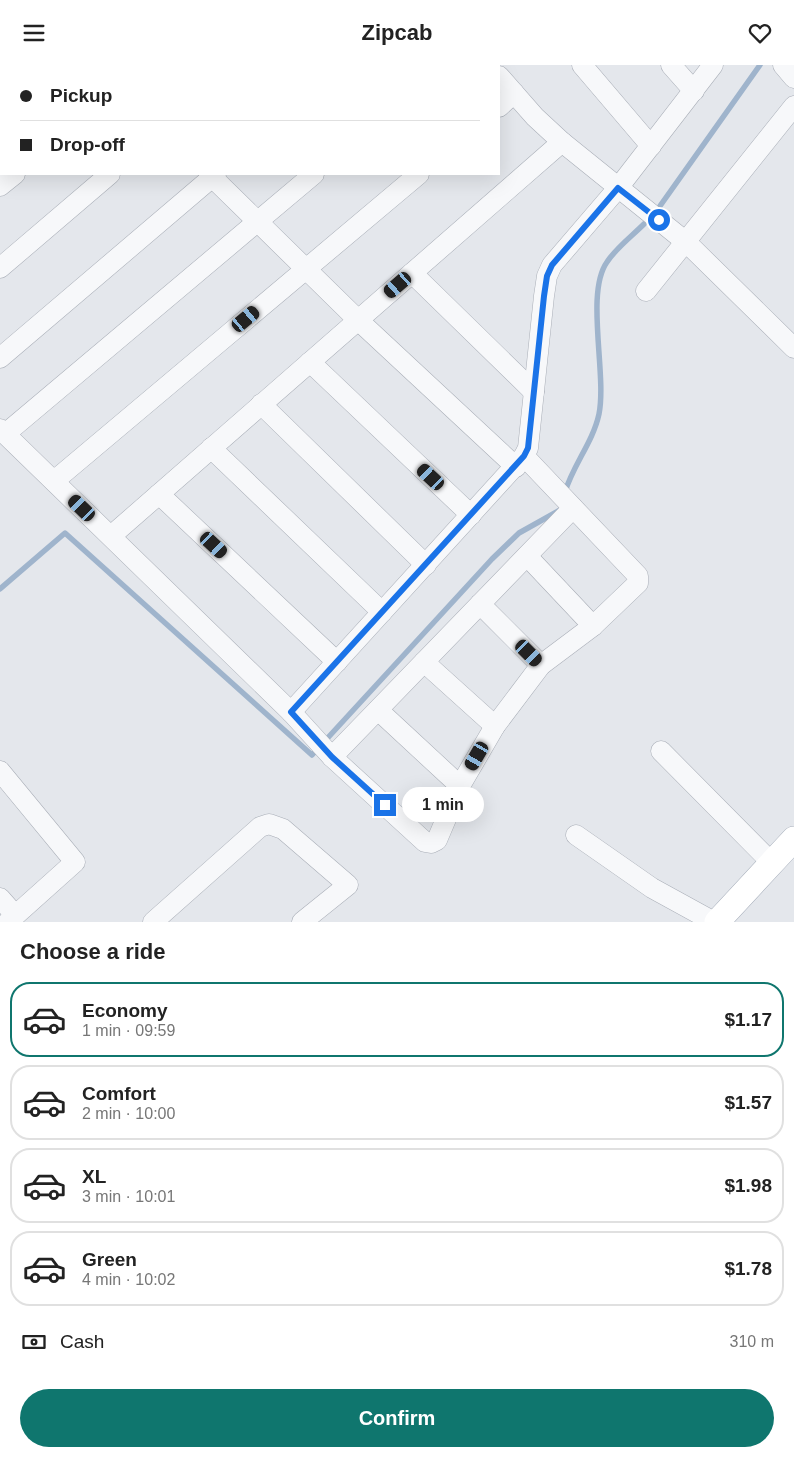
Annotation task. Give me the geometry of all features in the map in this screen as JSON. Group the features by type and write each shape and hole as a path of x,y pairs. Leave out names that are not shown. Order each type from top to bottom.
{"main road":[{"path":"715,922 794,839"}],"street":[{"path":"582,65 651,146"},
{"path":"671,65 694,91"},
{"path":"291,712 520,461 528,448 544,296 547,276 552,265 618,188 713,65"},
{"path":"783,65 794,78"},
{"path":"500,77 562,142 686,242 794,348"},
{"path":"500,106 514,93"},
{"path":"646,291 794,106"},
{"path":"111,536 562,142"},
{"path":"0,186 14,175"},
{"path":"0,268 109,175"},
{"path":"0,358 212,175 257,222 358,320 573,508 638,575 638,583 593,626 541,665 494,726 460,786 437,840 425,842 332,757 291,712 2,432 257,222 313,175"},
{"path":"54,481 418,175"},
{"path":"412,273 534,392"},
{"path":"310,362 471,515"},
{"path":"261,405 426,565"},
{"path":"211,449 382,612"},
{"path":"159,494 337,661"},
{"path":"332,757 573,508"},
{"path":"527,556 593,626"},
{"path":"480,604 541,665"},
{"path":"424,662 494,726"},
{"path":"378,710 460,786"},
{"path":"661,751 772,863"},
{"path":"0,771 75,862 11,919 0,898"},
{"path":"153,922 260,827 269,824 283,829 348,885 302,922"},
{"path":"576,835 660,893 715,922"}],"waterway":[{"path":"660,206 760,65"},
{"path":"565,492 592,434 599,414 601,378 597,313 601,276 607,262 619,247 644,224"},
{"path":"0,589 65,533 312,755 492,559 519,533 560,510"}],"route":[{"path":"385,805 332,757 291,712 524,456 528,448 544,296 547,276 552,265 618,188 659,220"}]}
